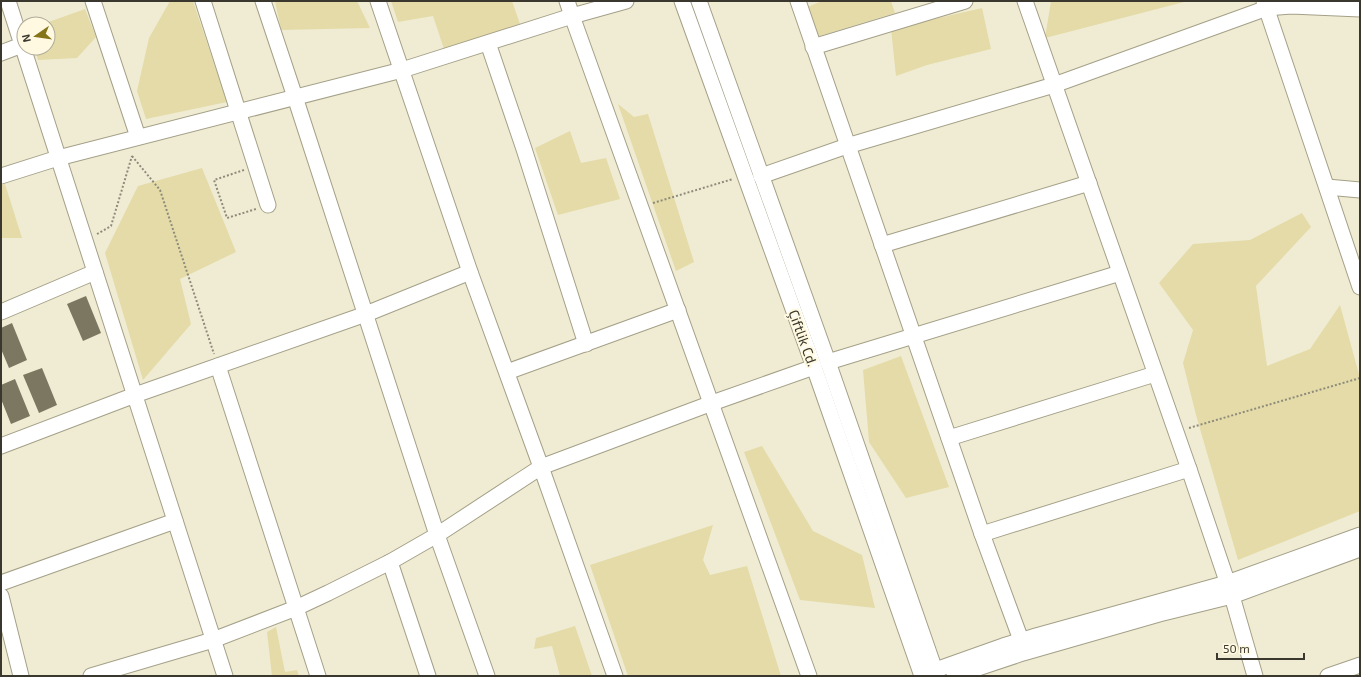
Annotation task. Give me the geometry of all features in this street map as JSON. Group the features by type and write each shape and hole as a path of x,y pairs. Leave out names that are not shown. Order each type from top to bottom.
{"street":[{"path":"8,1 16,26"},
{"path":"93,1 138,137"},
{"path":"203,1 268,205"},
{"path":"263,1 296,97 437,535 488,676"},
{"path":"378,1 470,272 615,676"},
{"path":"567,1 809,676"},
{"path":"1,176 58,158 402,70 572,16 626,1"},
{"name":"Çiftlik Cd.","path":"682,1 745,176 821,365"},
{"name":"Çiftlik Cd.","path":"699,1 761,176 821,365 927,674"},
{"path":"798,1 913,336 1020,640"},
{"path":"813,47 965,1"},
{"path":"1025,1 1189,469 1229,590 1255,676"},
{"path":"761,176 847,146 1054,85 1265,4 1360,9"},
{"path":"1265,4 1360,287"},
{"path":"488,43 524,149 586,344"},
{"path":"1,53 16,47"},
{"path":"26,56 225,676"},
{"path":"882,245 1089,183"},
{"path":"1326,187 1360,190"},
{"path":"1,312 95,272"},
{"path":"1,446 135,395 366,314 470,272"},
{"path":"91,676 213,640 296,608 390,562 437,535 541,467 712,403 821,365 1120,273"},
{"path":"507,372 678,310"},
{"path":"218,366 318,676"},
{"path":"949,438 1156,374"},
{"path":"982,534 1189,469"},
{"path":"1,583 175,520"},
{"path":"927,674 1020,640 1229,590 1360,535"},
{"path":"954,676 1023,653 1159,614 1229,590 1360,549"},
{"path":"390,562 428,676"},
{"path":"1,596 21,676"},
{"path":"1328,676 1360,665"}],"path":[{"path":"85,240 111,226 138,137"},
{"path":"132,156 160,190 198,310 218,366"},
{"path":"256,166 214,180 227,218 268,205"},
{"path":"641,207 745,176"},
{"path":"1176,432 1360,378"}],"shaded area":[{"path":"170,1 193,1 227,102 146,119 137,91 149,38"},
{"path":"275,1 357,1 370,28 281,30"},
{"path":"391,1 512,1 520,24 444,49 433,16 398,22"},
{"path":"822,1 891,1 895,13 816,37 805,8"},
{"path":"1051,1 1188,1 1045,38"},
{"path":"982,8 991,49 927,65 896,76 891,29"},
{"path":"85,9 96,37 77,58 38,60 37,56 56,56 56,19"},
{"path":"618,104 634,117 648,114 694,262 676,271"},
{"path":"570,131 581,163 606,158 620,199 558,215 535,148"},
{"path":"202,168 236,252 180,279 191,324 143,380 105,253 138,186"},
{"path":"5,184 22,238 1,238 1,185"},
{"path":"1302,213 1311,227 1256,286 1267,366 1310,349 1340,305 1360,378 1360,511 1238,560 1196,415 1183,363 1193,330 1159,283 1193,244 1250,240"},
{"path":"901,356 949,487 906,498 869,442 863,370"},
{"path":"762,446 813,531 862,555 875,608 800,600 744,452"},
{"path":"713,525 703,560 710,575 747,566 781,676 628,676 590,565"},
{"path":"575,626 592,676 560,676 552,646 534,649 536,638"},
{"path":"276,627 285,672 297,670 299,676 272,676 267,632"}],"building":[{"path":"86,296 101,333 83,341 67,304"},
{"path":"12,323 27,360 9,368 1,349 1,328"},
{"path":"42,368 57,405 39,413 23,375"},
{"path":"15,379 30,416 11,424 1,399 1,385"}]}
